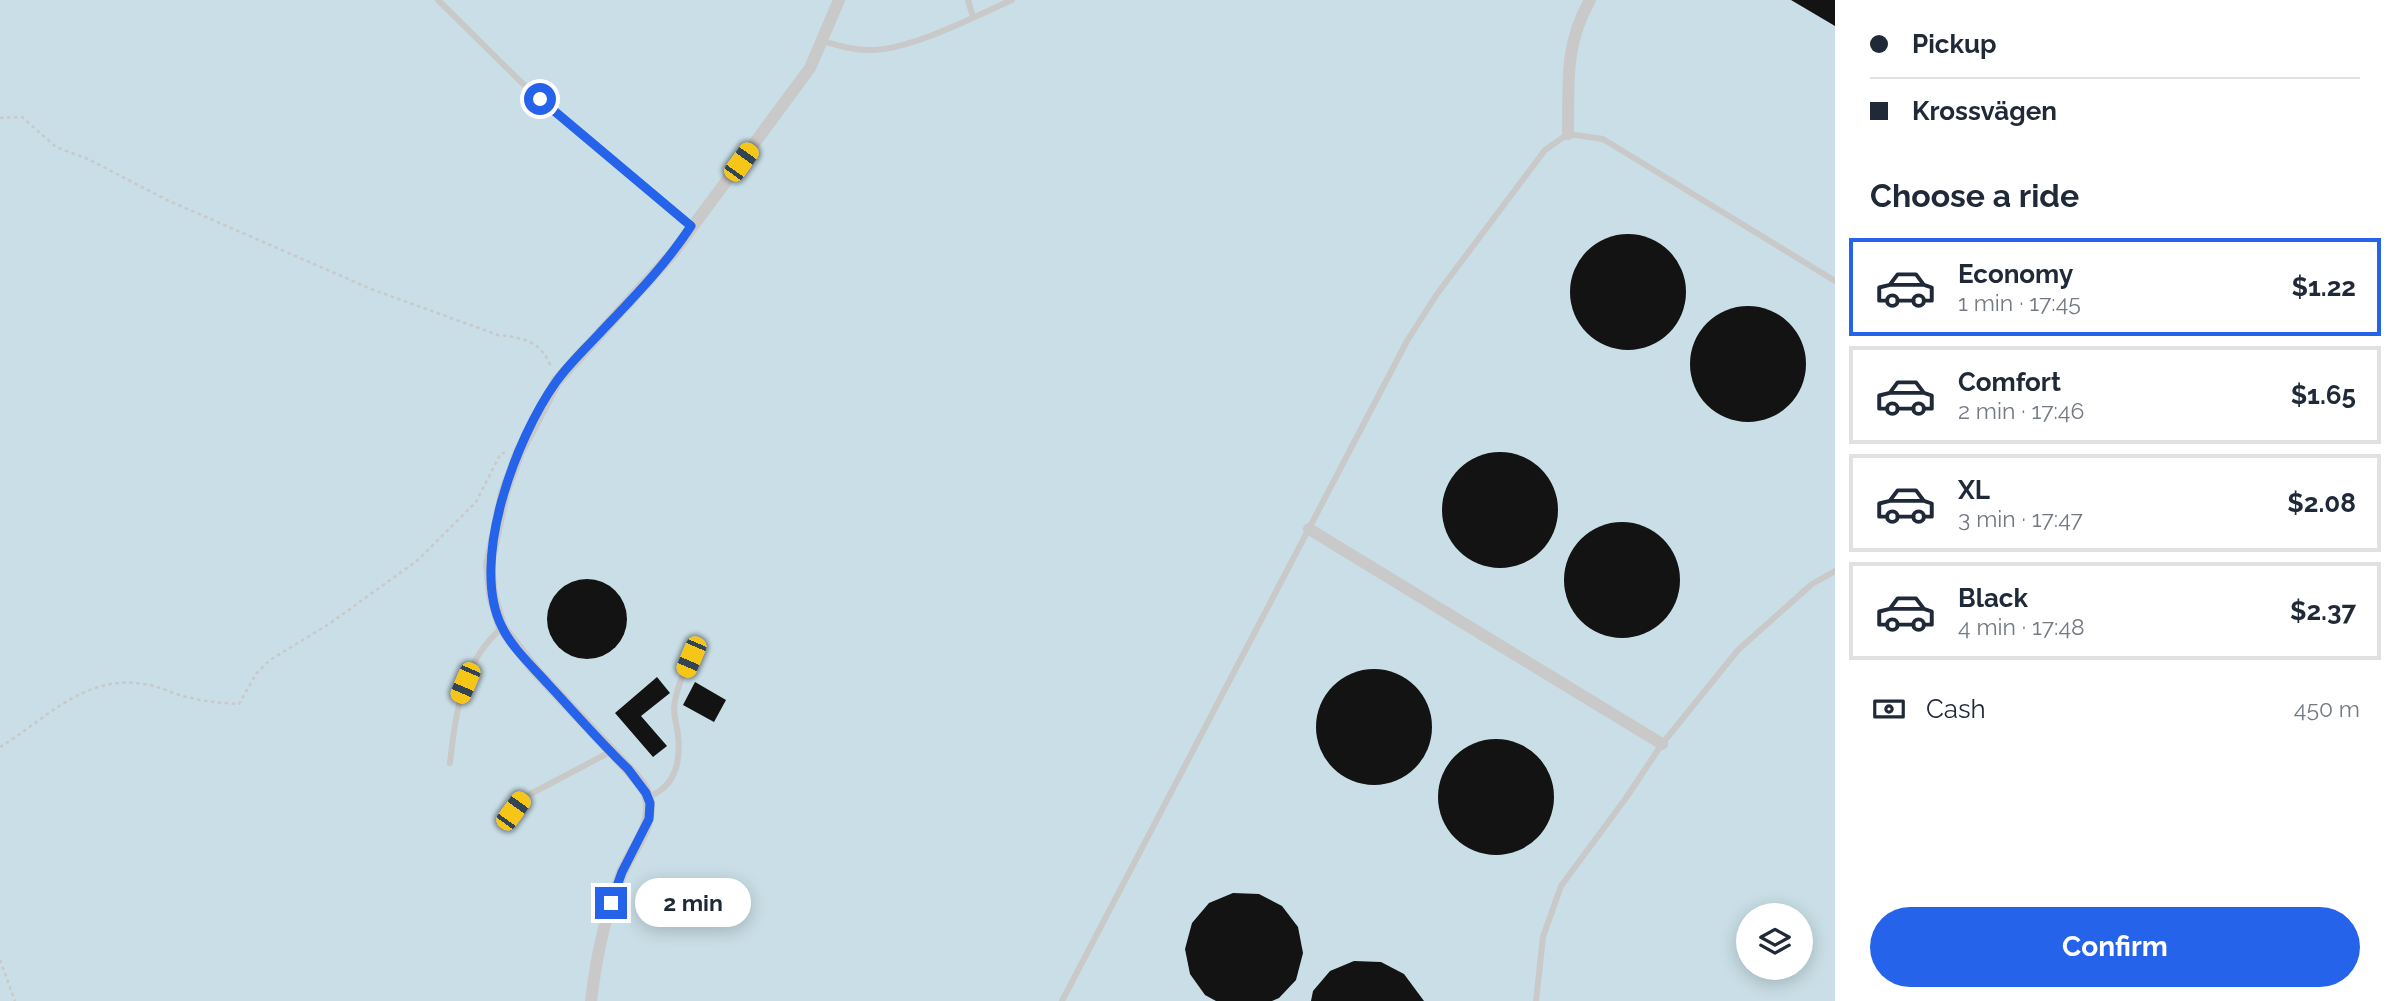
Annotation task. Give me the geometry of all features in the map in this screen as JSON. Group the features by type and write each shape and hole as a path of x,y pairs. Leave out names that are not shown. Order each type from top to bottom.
{"street":[{"path":"591,1001 599,946 611,903 622,872 649,819 648,797 643,786 534,669 502,628 492,596 489,564 504,493 519,452 556,382 673,254 691,226 810,68 839,0"},
{"path":"1568,134 1570,51 1578,22 1590,0"},
{"path":"1309,529 1662,744"}],"lane":[{"path":"438,0 521,82 691,226"},
{"path":"968,0 973,18"},
{"path":"822,41 849,49 874,50 901,46 1012,0"},
{"path":"1062,1001 1407,341 1437,295 1545,150 1568,134 1603,139 1835,281"},
{"path":"1536,1001 1543,937 1560,886 1626,798 1662,744 1738,650 1812,584 1835,571"},
{"path":"450,763 459,698 471,669 492,637 502,628"},
{"path":"648,797 664,789 677,769 680,749 674,712 676,691 691,657"},
{"path":"504,823 521,799 610,752"}],"path":[{"path":"0,118 22,117 56,148 89,159 167,201 371,289 498,335 517,337 538,345 550,362 556,382"},
{"path":"0,747 57,706 93,687 126,682 147,684 192,698 239,704 256,674 270,660 329,624 418,559 476,502 501,453 519,452"},
{"path":"0,960 15,1001"}],"water":[{"path":"0,0 1835,0 1835,1001 0,1001"}],"building":[{"path":"1791,0 1835,0 1835,26"},
{"path":"1628,234 1650,238 1669,251 1682,270 1686,292 1682,314 1669,333 1650,346 1628,350 1606,346 1587,333 1574,314 1570,292 1574,270 1587,251 1606,238"},
{"path":"1748,306 1770,310 1789,323 1802,342 1806,364 1802,386 1789,405 1770,418 1748,422 1726,418 1707,405 1694,386 1690,364 1694,342 1707,323 1726,310"},
{"path":"1500,452 1522,456 1541,469 1554,488 1558,510 1554,532 1541,551 1522,564 1500,568 1478,564 1459,551 1446,532 1442,510 1446,488 1459,469 1478,456"},
{"path":"1622,522 1644,526 1663,539 1676,558 1680,580 1676,602 1663,621 1644,634 1622,638 1600,634 1581,621 1568,602 1564,580 1568,558 1581,539 1600,526"},
{"path":"579,579 595,579 616,590 627,611 627,627 616,648 595,659 579,659 565,653 553,641 547,627 547,611 553,597 565,585"},
{"path":"1374,669 1396,673 1415,686 1428,705 1432,727 1428,749 1415,768 1396,781 1374,785 1352,781 1333,768 1320,749 1316,727 1320,705 1333,686 1352,673"},
{"path":"657,677 670,693 641,716 667,746 653,757 615,713"},
{"path":"695,682 726,700 714,722 683,705"},
{"path":"1496,739 1518,743 1537,756 1550,775 1554,797 1550,819 1537,838 1518,851 1496,855 1474,851 1455,838 1442,819 1438,797 1442,775 1455,756 1474,743"},
{"path":"1233,893 1259,894 1282,906 1298,927 1303,953 1296,980 1279,998 1272,1001 1216,1001 1205,995 1190,974 1185,949 1192,923 1209,903"},
{"path":"1354,961 1381,962 1404,974 1424,1001 1311,1001 1313,991 1330,971"}],"route":[{"path":"540,99 691,226 673,254 556,382 519,452 504,493 489,564 492,596 502,628 534,669 643,786 648,797 649,819 622,872 611,903"}]}
